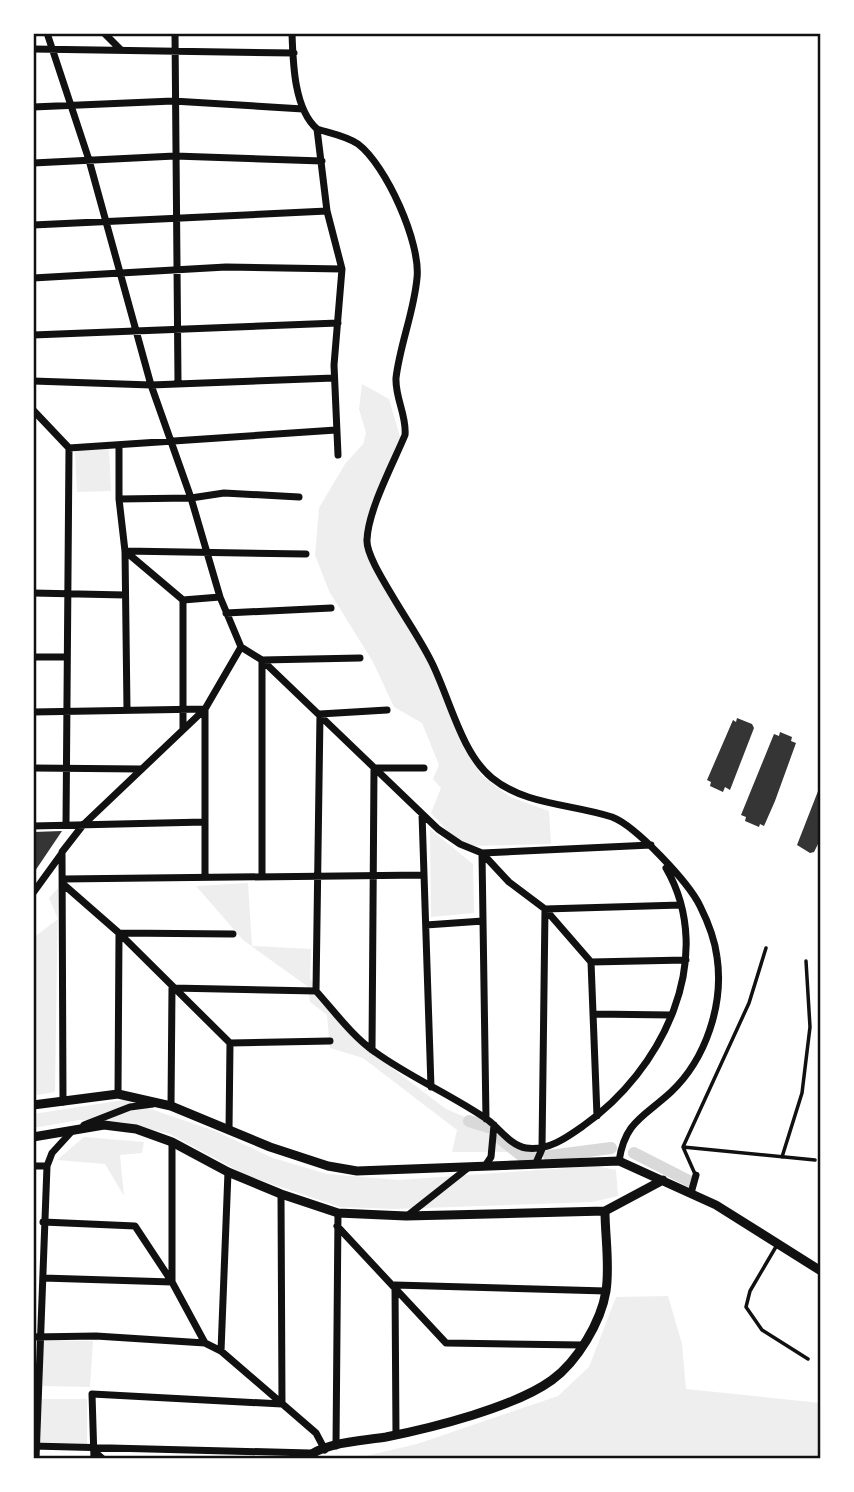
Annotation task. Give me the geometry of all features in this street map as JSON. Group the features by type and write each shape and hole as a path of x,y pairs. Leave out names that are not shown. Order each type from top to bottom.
{"street":[{"path":"47,33 50,49 89,160 151,385 191,498 220,597 241,647 262,660 320,713 422,814 460,844 482,853 509,882 545,909 591,962 597,1116"},
{"path":"104,33 120,49"},
{"path":"175,33 173,101 178,219 178,382"},
{"path":"292,33 303,109 308,121 317,129 357,143 379,168 412,240 418,276 396,379 400,408 406,423 405,435 374,512 367,541 382,578 432,662 476,760 491,778 526,797 615,818 651,845 661,860 681,905 686,932 682,989 671,1015 638,1073 597,1116 542,1149 516,1145 486,1119 372,1051 316,991 320,713"},
{"path":"33,49 294,53"},
{"path":"33,107 173,101 303,109"},
{"path":"317,129 327,211 342,269 334,378 338,454"},
{"path":"33,163 175,156 322,161"},
{"path":"33,225 327,211"},
{"path":"33,278 176,269 342,269"},
{"path":"33,335 178,327 338,323"},
{"path":"33,381 151,385 334,378"},
{"path":"33,410 69,447 66,825"},
{"path":"69,447 119,447 337,430"},
{"path":"119,447 125,551 127,710"},
{"path":"120,499 191,498 224,493 299,497"},
{"path":"125,551 306,554"},
{"path":"125,551 183,600 220,597"},
{"path":"33,593 125,595"},
{"path":"183,600 183,728"},
{"path":"226,613 331,608"},
{"path":"33,893 83,825 205,709 241,647"},
{"path":"33,657 67,657"},
{"path":"262,660 360,658"},
{"path":"262,660 262,876"},
{"path":"33,712 205,709"},
{"path":"205,709 205,877"},
{"path":"320,713 387,710"},
{"path":"33,768 141,769"},
{"path":"374,768 424,768"},
{"path":"372,1051 374,768"},
{"path":"422,814 431,1087"},
{"path":"33,826 205,822"},
{"path":"482,853 651,845"},
{"path":"62,852 63,1102"},
{"path":"482,853 486,1119"},
{"path":"619,1161 622,1143 630,1128 641,1114 671,1092 690,1070 713,1022 719,982 717,954 700,906 676,873 661,860"},
{"path":"63,881 424,875"},
{"path":"63,881 230,1043 330,1041"},
{"path":"545,909 681,905"},
{"path":"536,1163 542,1149 545,909"},
{"path":"426,925 483,920"},
{"path":"119,933 233,933"},
{"path":"118,1094 119,933"},
{"path":"591,962 686,960"},
{"path":"172,988 316,991"},
{"path":"171,1106 172,988"},
{"path":"593,1014 671,1015"},
{"path":"229,1130 230,1043"},
{"path":"33,1105 118,1094 171,1106 328,1166 357,1171 619,1161 691,1193 821,1271"},
{"path":"36,1459 36,1337 43,1278 47,1166 52,1153 73,1130 130,1107 159,1103"},
{"path":"33,1137 104,1125 136,1129 172,1142 228,1172 281,1194 338,1213 406,1216 605,1211 663,1180"},
{"path":"485,1166 491,1157 494,1125"},
{"path":"172,1142 172,1282"},
{"path":"33,1166 47,1166"},
{"path":"406,1216 469,1167"},
{"path":"222,1351 228,1172"},
{"path":"691,1193 696,1175"},
{"path":"281,1194 282,1404"},
{"path":"35,1446 94,1453 308,1456 336,1446 396,1435 493,1407 552,1380 583,1345 597,1319 606,1291 605,1211"},
{"path":"336,1446 338,1213"},
{"path":"43,1222 135,1226 172,1282 205,1343"},
{"path":"337,1226 395,1285 446,1343 583,1345"},
{"path":"43,1278 172,1282"},
{"path":"395,1285 606,1291"},
{"path":"395,1285 396,1435"},
{"path":"36,1337 96,1336 205,1343 222,1351 316,1433 325,1450"},
{"path":"94,1453 92,1394 282,1404"},
{"path":"94,1453 103,1459"}],"lane":[{"path":"696,1175 683,1147 749,1003 766,948"},
{"path":"782,1157 802,1093 808,1041 807,961"},
{"path":"683,1147 815,1160"},
{"path":"778,1244 750,1291 746,1307 762,1330 808,1359"}],"shaded area":[{"path":"362,384 389,399 401,440 365,540 376,575 423,650 481,775 510,797 549,811 551,844 473,846 454,838 431,813 441,788 433,779 439,765 422,723 394,707 373,662 329,591 315,555 319,508 345,464 363,444 366,433 359,409"},
{"path":"109,449 111,491 77,492 75,450"},
{"path":"430,829 473,864 474,913 431,917"},
{"path":"248,883 252,946 311,949 310,978 335,1018 375,1055 446,1109 477,1122 511,1152 452,1152 457,1130 363,1058 330,1048 327,1015 310,1002 307,986 243,940 196,886"},
{"path":"58,888 58,918 49,898"},
{"path":"58,919 55,1092 37,1095 33,1076 33,938"},
{"path":"124,1100 215,1131 273,1158 327,1174 399,1180 596,1166 616,1170 618,1196 592,1202 394,1209 340,1207 248,1176 170,1134 122,1122 79,1120 33,1128 33,1114"},
{"path":"84,1137 144,1142 142,1153 120,1155 124,1196 105,1164 57,1160"},
{"path":"668,1296 682,1344 686,1389 821,1403 821,1459 353,1459 417,1444 558,1396 589,1367 616,1297"},
{"path":"43,1340 93,1341 90,1387 43,1386"},
{"path":"42,1399 87,1399 87,1444 40,1442"}],"building":[{"path":"737,718 752,724 754,728 730,790 725,787 723,792 710,786 711,782 707,780 733,720 736,722"},
{"path":"780,732 792,737 791,741 796,743 764,826 760,824 759,827 745,821 746,817 741,815 774,734 779,736"},
{"path":"820,786 821,838 814,852 810,853 797,845"},
{"path":"62,831 33,874 33,832"}],"waterway":[{"path":"469,1121 488,1127"},
{"path":"501,1139 521,1155 532,1157"},
{"path":"549,1156 611,1148"},
{"path":"634,1153 689,1181"}]}
